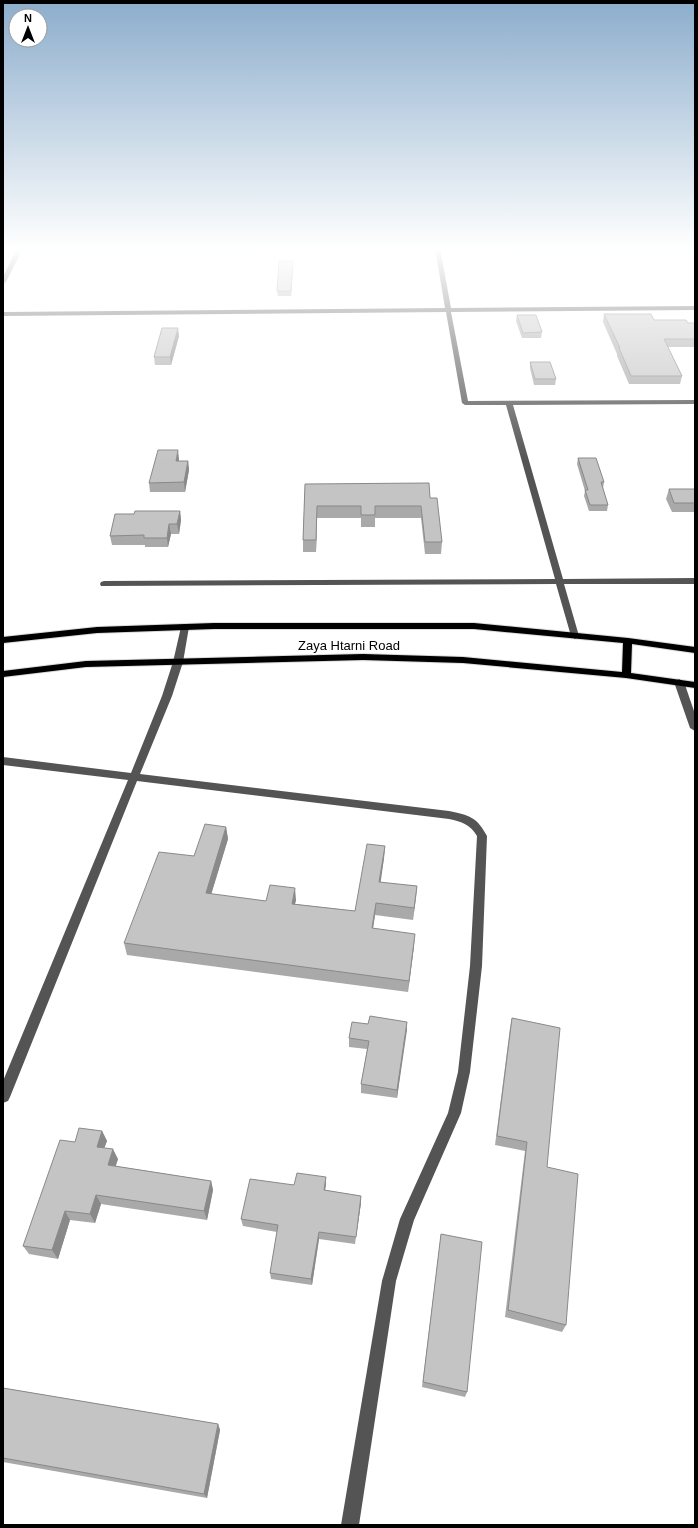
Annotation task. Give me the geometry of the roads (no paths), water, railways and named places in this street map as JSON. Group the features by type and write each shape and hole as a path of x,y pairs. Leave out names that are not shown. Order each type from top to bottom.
{"main road":[{"name":"Zaya Htarni Road","path":"3,640 97,630 185,627 474,626 628,641 695,650"},
{"path":"626,675 628,641"},
{"name":"Zaya Htarni Road","path":"3,674 86,664 363,657 463,660 626,675 695,685"}],"street":[{"path":"451,319 465,403 695,402"},
{"path":"509,403 575,636"},
{"path":"104,584 695,581"},
{"path":"3,1097 167,696 178,662 185,627"},
{"path":"679,682 695,728"},
{"path":"3,761 449,815 472,821 477,826 482,836 476,966 464,1072 454,1113 407,1219 390,1281 350,1525"}]}
